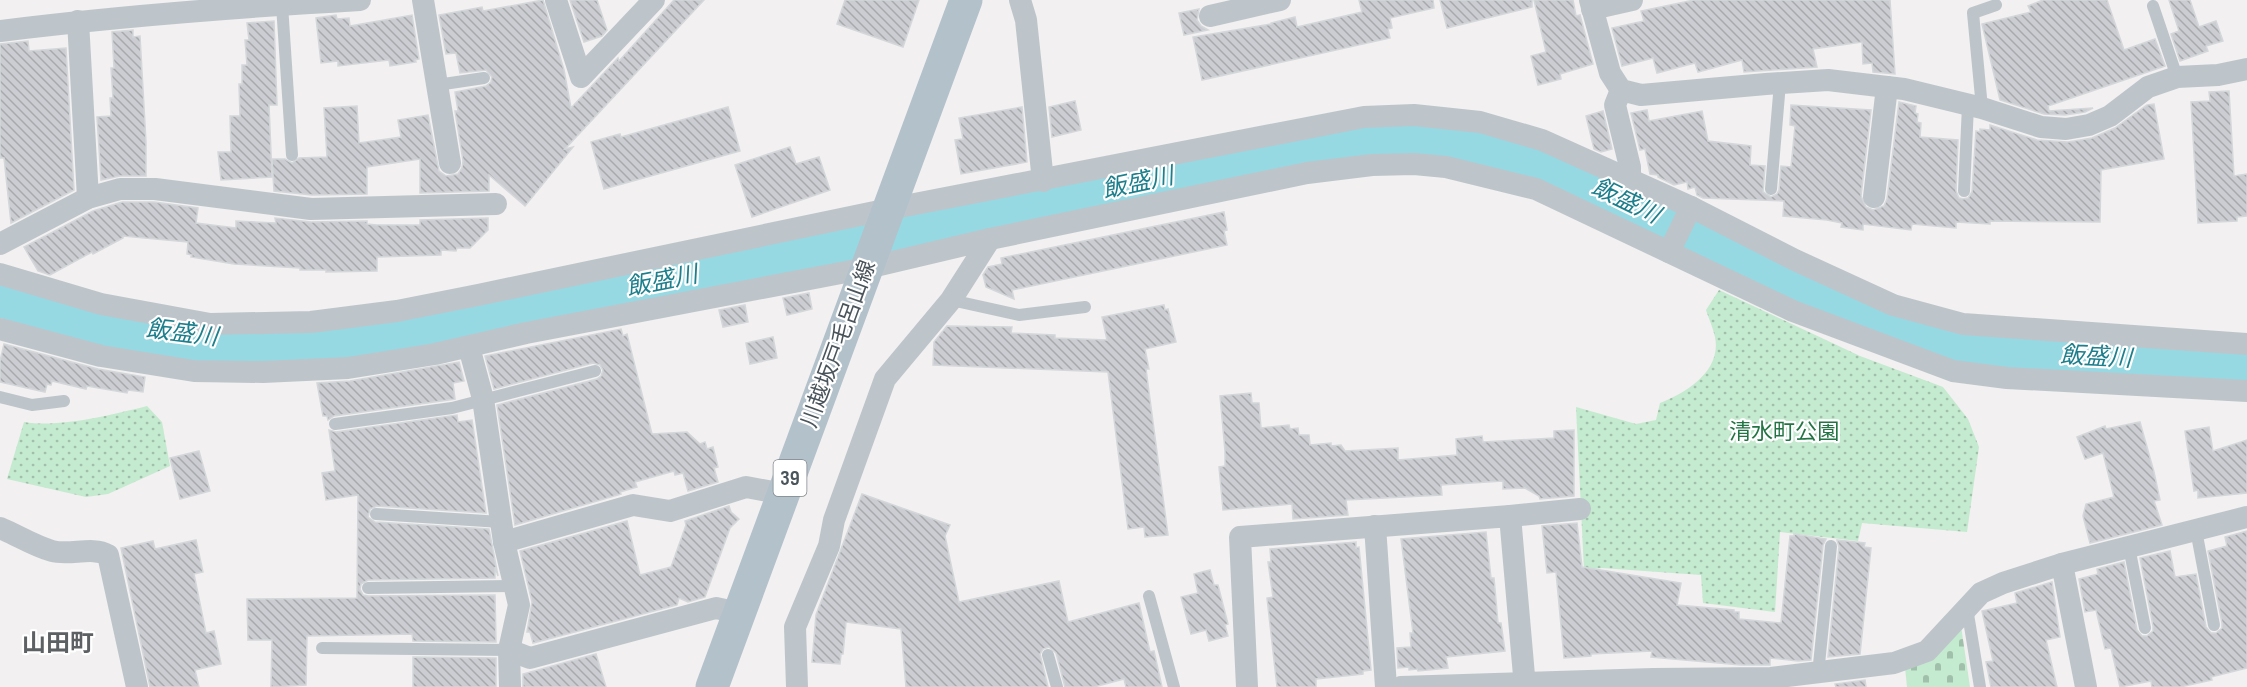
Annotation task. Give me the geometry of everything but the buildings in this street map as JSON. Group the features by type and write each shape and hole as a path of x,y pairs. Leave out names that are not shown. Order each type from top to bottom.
{"main road":[{"name":"川越坂戸毛呂山線","path":"712,687 966,0"}],"street":[{"path":"0,31 78,21 282,4 360,0"},
{"path":"423,0 450,162"},
{"path":"556,0 581,77 654,0"},
{"path":"1020,0 1026,20 1043,181"},
{"path":"1223,9 1280,0"},
{"path":"1632,0 1591,4 1610,73 1621,90 1641,95 1828,80 1904,89 2041,127 2066,129 2110,116 2148,87 2177,77 2218,75 2247,69"},
{"path":"78,21 88,198"},
{"path":"1874,197 1887,87"},
{"path":"1621,90 1615,105 1630,167 1630,179"},
{"path":"0,274 101,304 210,324 310,322 397,311 478,296 889,209 1364,117 1414,115 1480,122 1542,140 1630,179 1689,211 1893,305 1963,324 2247,344"},
{"path":"0,329 101,356 194,371 263,372 348,368 469,347 526,333 867,268 990,239 1307,173 1372,165 1414,164 1446,167 1536,189 1670,249 1793,311 1953,371 2007,378 2247,391"},
{"path":"0,244 88,198 120,189 155,189 311,208 496,204"},
{"path":"1670,249 1689,211"},
{"path":"797,687 795,627 829,546 834,520 885,379 951,300 990,239"},
{"path":"469,347 483,399 503,532 519,604 509,650 510,687"},
{"path":"503,532 633,505 670,511 746,487 784,494"},
{"path":"1247,687 1240,537 1580,510"},
{"path":"1510,516 1525,684"},
{"path":"1401,687 1654,683 1771,678 1894,663 1928,651 1981,593 2003,583 2062,564 2247,517"},
{"path":"1375,526 1386,687"},
{"path":"0,528 51,551 67,553 101,551 108,555 137,687"},
{"path":"2062,564 2086,687"},
{"path":"509,650 530,658 716,608 739,613"}],"lane":[{"path":"282,4 292,154"},
{"path":"1964,190 1975,107 1973,13 1996,5"},
{"path":"2152,6 2177,77"},
{"path":"437,86 484,78"},
{"path":"1771,189 1780,83"},
{"path":"951,300 1019,315 1085,307"},
{"path":"335,424 452,408 595,371"},
{"path":"0,397 32,405 64,401"},
{"path":"376,514 503,532"},
{"path":"2196,530 2214,626"},
{"path":"1818,674 1831,546"},
{"path":"2129,546 2145,628"},
{"path":"368,588 515,586"},
{"path":"1149,596 1174,687"},
{"path":"1967,608 1980,687"},
{"path":"322,648 509,650"},
{"path":"1048,656 1057,687"}],"green space":[{"name":"清水町公園","path":"1719,290 1860,356 1943,387 1968,419 1979,447 1967,532 1862,523 1858,541 1780,532 1775,612 1703,603 1701,575 1602,568 1584,570 1576,407 1636,424 1656,420 1660,403 1691,387 1708,370 1713,360 1716,349 1715,337 1706,310"},
{"path":"147,406 162,422 170,466 108,494 86,497 7,479 24,422 69,422"},
{"path":"1961,626 1970,687 1907,687 1905,667"}],"waterway":[{"name":"飯盛川","path":"0,294 105,323 168,335 273,342 378,338 1019,209 1259,156 1362,137 1424,136 1468,142 1509,153 1566,173 1618,195 1710,245 1868,325 1927,343 1979,351 2171,358 2247,364"}],"district":[{"name":"山田町","path":"58,643"}]}
